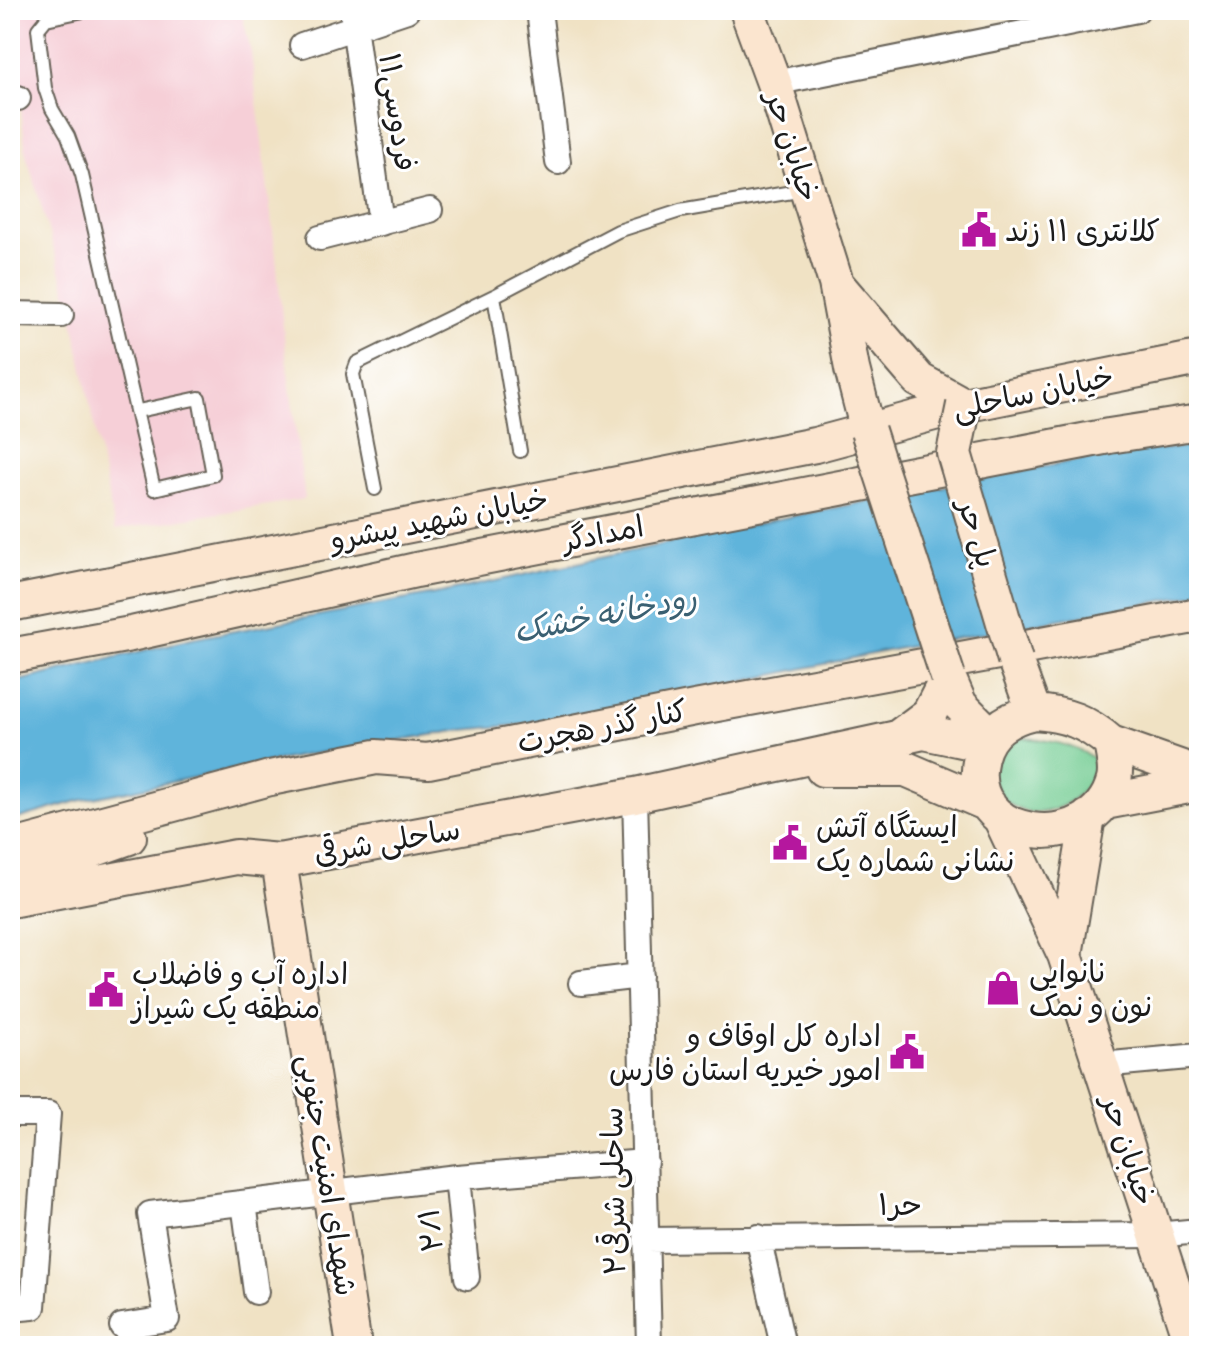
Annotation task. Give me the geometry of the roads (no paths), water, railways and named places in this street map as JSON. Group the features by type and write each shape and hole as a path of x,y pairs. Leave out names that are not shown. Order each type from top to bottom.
{"main road":[{"name":"خیابان حر","path":"747,10 774,83 836,283 852,369 868,431"},
{"name":"خیابان حر","path":"836,283 919,380 964,405"},
{"name":"خیابان ساحلی","path":"868,431 964,405 1199,358"},
{"name":"پل حر","path":"964,405 954,453 1015,660 1034,712"},
{"path":"1109,436 1199,414"},
{"name":"امدادگر","path":"10,656 131,634 416,570 1109,436 1199,422"},
{"name":"خیابان شهید پیشرو","path":"10,604 799,448 868,431"},
{"path":"868,431 948,677 960,705 988,740"},
{"name":"کنار گذر هجرت","path":"10,848 285,775 376,757 428,761 1199,615"},
{"path":"897,738 929,714 948,677"},
{"path":"1199,774 1111,743 1092,727 1051,713 1034,712 1017,716 988,740 979,766 979,780 994,811 1013,827 1032,832 1071,827 1097,810 1199,784"},
{"name":"ساحلی شرقی","path":"10,900 236,857 279,861 635,795 924,732 988,740"},
{"path":"1065,955 1097,810 1115,778 1111,743"},
{"path":"10,879 124,838 428,761"},
{"name":"ساحلی شرقی","path":"763,768 906,769 994,811"},
{"name":"خیابان حر","path":"994,811 1065,955 1192,1346"},
{"path":"10,923 235,879 279,861"},
{"name":"شهدای امنیت جنوبی","path":"279,861 354,1346"}],"street":[{"path":"302,45 353,19 407,10"},
{"path":"539,10 558,162"},
{"path":"774,83 1137,10"},
{"name":"فردوسی۱۱","path":"353,19 381,223"},
{"path":"320,238 430,210"},
{"path":"10,314 61,315"},
{"name":"ساحلی شرقی۲","path":"635,795 649,1346"},
{"path":"581,983 640,976"},
{"path":"1101,1065 1199,1056"},
{"path":"10,1114 48,1114 21,1308"},
{"path":"122,1326 167,1319 150,1214 457,1177 645,1162"},
{"name":"۲/‍۱","path":"457,1177 467,1277"},
{"path":"244,1203 256,1292"},
{"name":"حر۱","path":"646,1240 1156,1235 1199,1231"},
{"path":"758,1237 783,1346"}],"lane":[{"path":"88,10 46,19 38,29 45,88 82,175 154,489 213,475 199,398 138,411"},
{"path":"375,489 353,374 357,363 641,222 680,211 808,190"},
{"path":"494,296 520,451"}],"water":[{"name":"رودخانه خشک","path":"1199,446 1199,594 891,650 518,725 462,730 300,756 78,801 10,821 10,683 191,639 445,592 778,519 1114,453"}],"place":[{"name":"کلانتری ۱۱ زند","path":"979,230"},
{"name":"ایستگاه آتش نشانی شماره یک","path":"790,843"},
{"name":"نانوایی نون و نمک","path":"1003,988"},
{"name":"اداره آب و فاضلاب منطقه یک شیراز","path":"106,990"},
{"name":"اداره کل اوقاف و امور خیریه استان فارس","path":"907,1052"}]}
